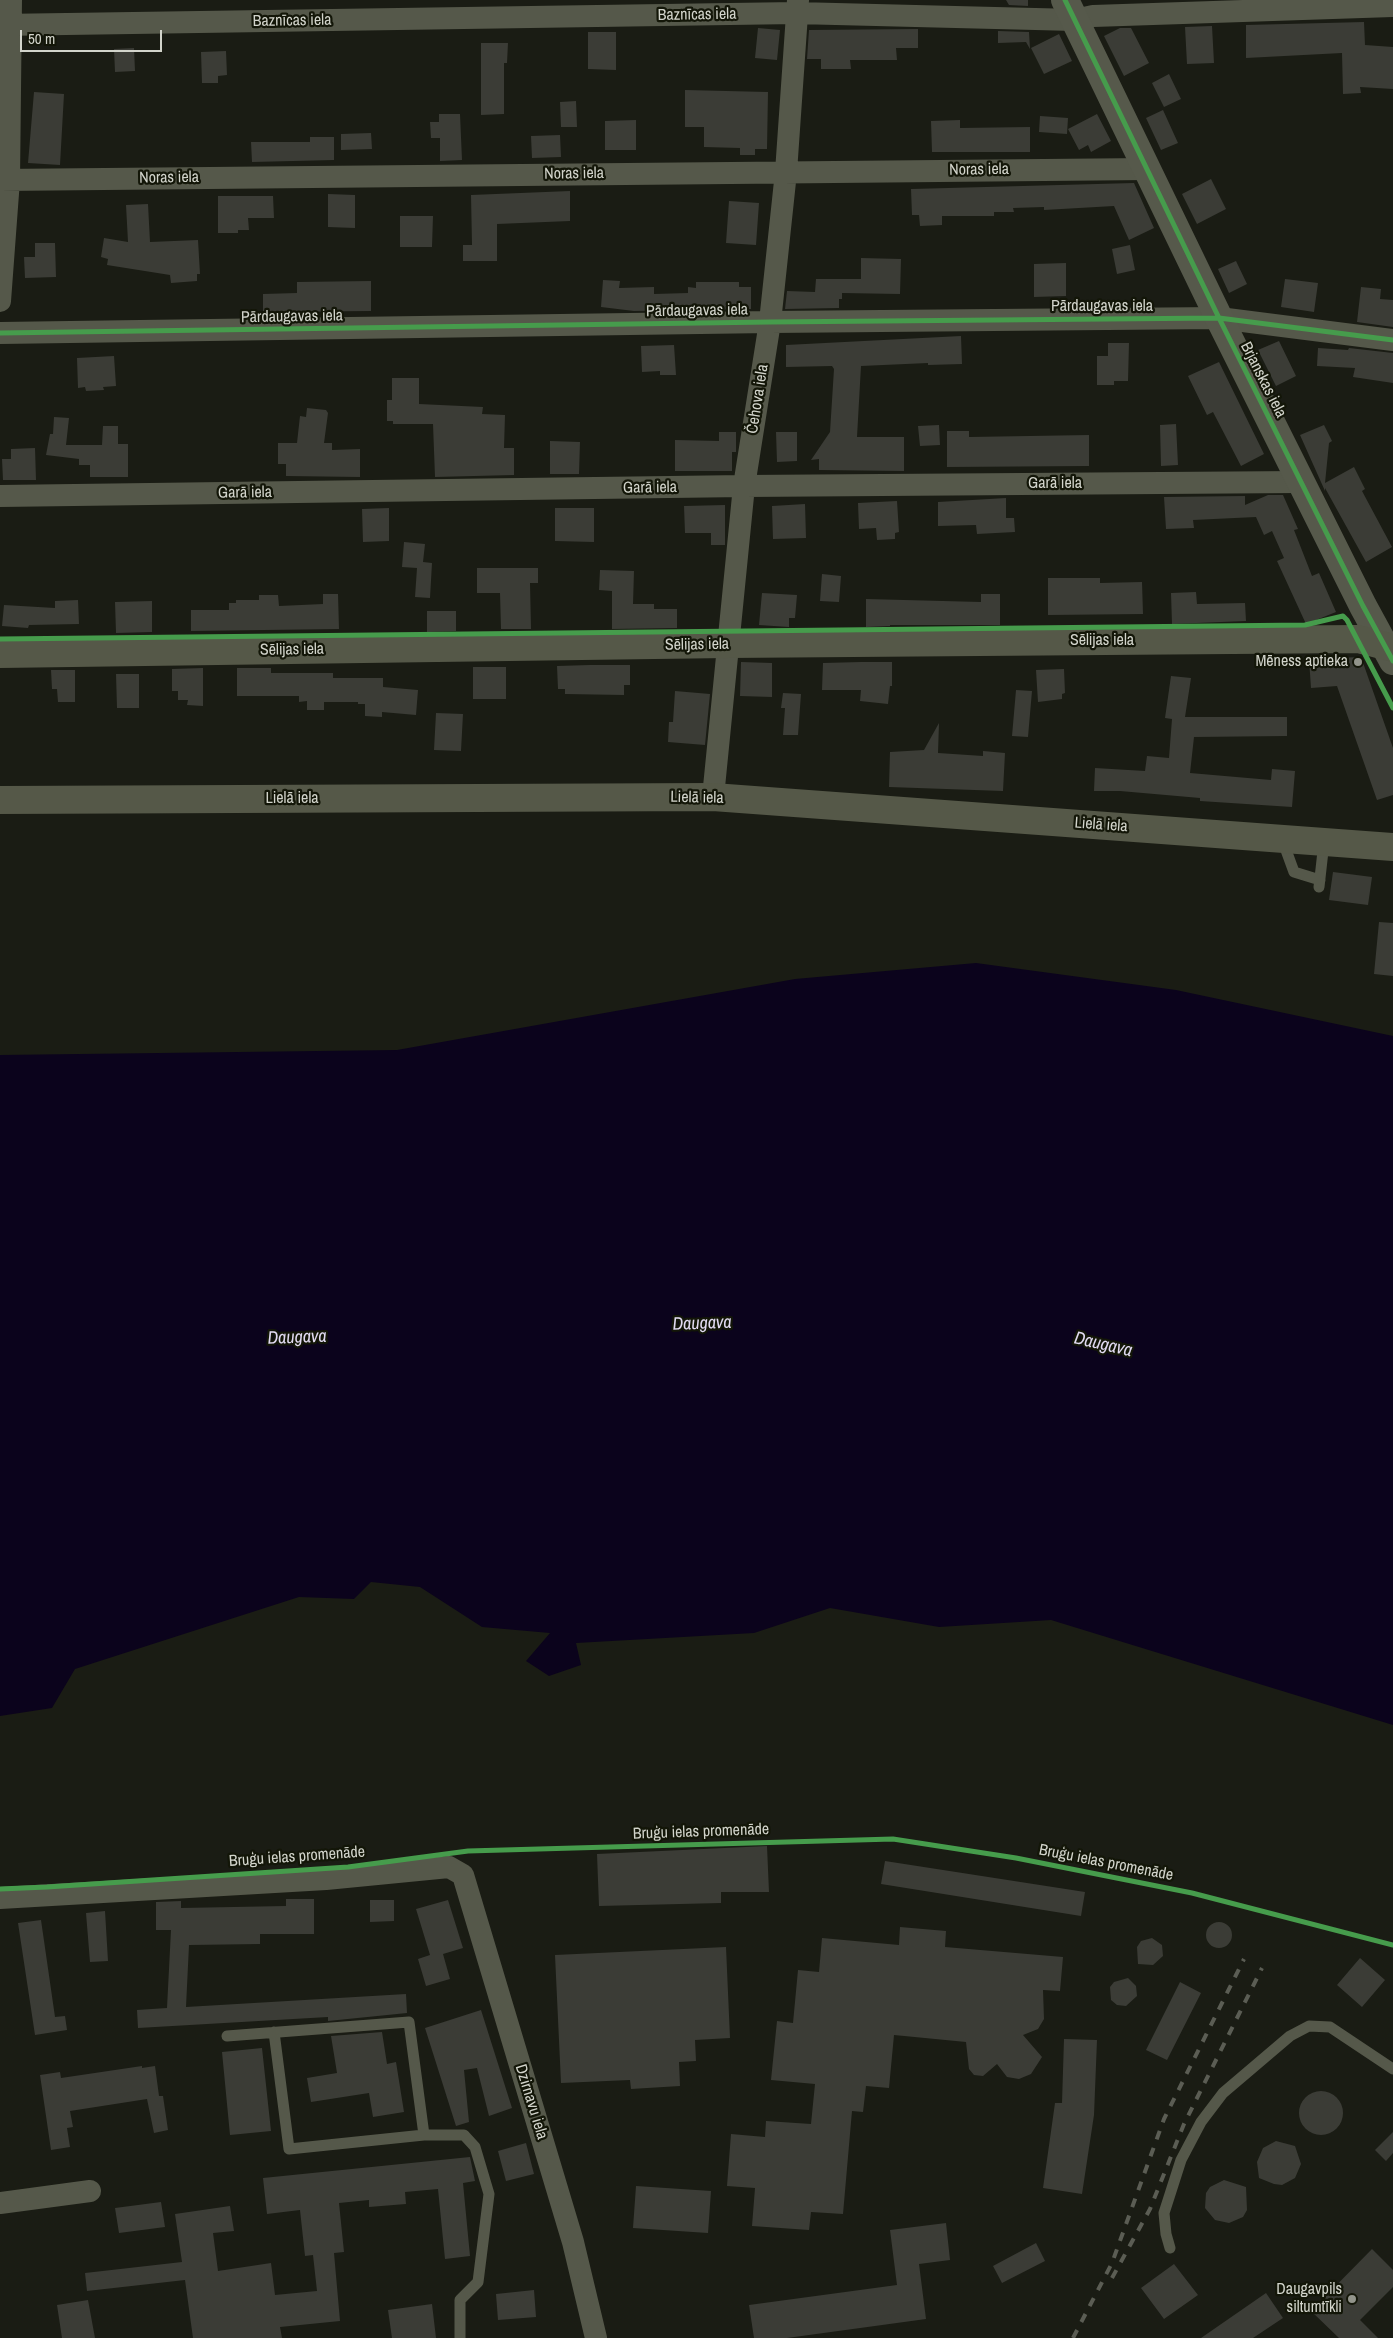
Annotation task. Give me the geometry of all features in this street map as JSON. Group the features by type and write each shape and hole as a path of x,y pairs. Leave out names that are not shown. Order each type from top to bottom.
{"main road":[{"name":"Brjanskas iela","path":"1070,10 1300,482 1390,652"},
{"name":"Sēlijas iela","path":"0,654 728,644 1358,639 1390,652"},
{"name":"Lielā iela","path":"0,800 713,797 1393,847"}],"street":[{"path":"0,301 5,180 6,25 11,0"},
{"name":"Baznīcas iela","path":"6,25 797,7 1070,10 1092,16 1393,6"},
{"name":"Čehova iela","path":"713,797 744,486 770,322 786,172 797,7"},
{"name":"Noras iela","path":"5,180 1148,168"},
{"name":"Pārdaugavas iela","path":"0,333 770,322 1219,318 1393,340"},
{"name":"Garā iela","path":"0,496 744,486 1300,482"},
{"name":"Dzirnavu iela","path":"0,1898 326,1879 448,1867 463,1875 573,2242 596,2338"},
{"path":"0,2203 90,2191"}],"lane":[{"path":"1282,839 1294,872 1320,884 1324,842"},
{"path":"227,2036 409,2022 424,2135"},
{"path":"1170,2248 1166,2234 1164,2213 1181,2160 1201,2122 1223,2093 1290,2036 1309,2026 1330,2027 1393,2069"},
{"path":"274,2032 289,2149 424,2135 464,2135 475,2148 489,2194 478,2282 460,2300 460,2338"}],"water":[{"name":"Daugava","path":"976,963 1176,990 1393,1036 1393,1725 1051,1620 939,1627 830,1608 754,1633 576,1643 581,1665 549,1676 526,1661 550,1633 482,1627 420,1587 371,1582 354,1599 299,1597 75,1669 52,1708 0,1716 0,1055 397,1050 795,979"}],"building":[{"path":"1006,0 1028,0 1028,6 1009,5"},
{"path":"1364,22 1365,45 1393,47 1393,89 1360,87 1361,93 1343,94 1342,53 1246,58 1246,25"},
{"path":"1212,26 1214,63 1187,64 1185,27"},
{"path":"758,28 780,30 777,60 755,58"},
{"path":"1120,28 1131,28 1149,63 1124,76 1104,36"},
{"path":"918,29 918,48 896,48 897,60 850,60 851,69 821,69 821,59 807,59 809,30"},
{"path":"998,31 1029,32 1030,49 1026,42 998,43"},
{"path":"588,32 616,32 616,70 588,69"},
{"path":"1059,34 1072,61 1044,74 1031,48"},
{"path":"481,43 508,43 507,63 504,63 504,114 481,115"},
{"path":"134,48 135,71 115,72 114,49"},
{"path":"226,51 227,75 218,76 218,83 202,83 201,52"},
{"path":"1169,74 1181,99 1164,107 1152,83"},
{"path":"685,90 768,92 767,149 755,149 755,155 740,155 740,148 704,147 704,127 685,127"},
{"path":"34,92 64,94 60,165 28,163"},
{"path":"576,101 577,127 561,127 560,102"},
{"path":"1163,110 1178,143 1161,150 1146,118"},
{"path":"439,114 460,114 462,160 440,161 440,138 431,138 430,122 439,122"},
{"path":"1097,114 1111,141 1091,152 1088,145 1079,150 1068,129"},
{"path":"1040,116 1068,118 1067,134 1039,132"},
{"path":"636,120 636,150 605,150 605,121"},
{"path":"960,120 960,128 1030,127 1030,152 932,152 931,121"},
{"path":"371,133 372,149 341,150 341,134"},
{"path":"560,135 561,157 532,158 531,136"},
{"path":"310,137 334,137 334,160 252,162 251,142 310,142"},
{"path":"1211,179 1226,209 1197,224 1182,194"},
{"path":"1134,183 1154,228 1129,240 1114,206 1044,210 1044,207 1013,208 1014,212 994,212 994,216 942,216 942,225 920,226 919,215 912,215 911,189"},
{"path":"570,191 570,221 497,224 497,261 463,261 463,245 472,245 471,195"},
{"path":"328,194 355,195 355,228 328,227"},
{"path":"218,196 273,196 274,218 248,218 249,230 238,230 238,233 218,233"},
{"path":"729,201 759,203 756,245 726,243"},
{"path":"148,204 150,242 198,240 200,274 197,274 197,281 171,283 170,275 107,265 108,259 101,257 104,238 128,242 126,205"},
{"path":"400,216 433,216 432,247 400,247"},
{"path":"35,243 55,243 56,277 25,278 24,257 35,257"},
{"path":"1130,245 1135,270 1117,274 1112,249"},
{"path":"861,258 901,259 900,294 842,293 842,299 839,299 839,308 785,309 787,291 815,292 816,279 861,279"},
{"path":"1236,261 1247,284 1229,293 1218,269"},
{"path":"1066,263 1066,296 1034,297 1034,264"},
{"path":"1285,279 1318,283 1314,312 1281,307"},
{"path":"603,280 620,281 619,288 654,287 654,294 688,293 688,287 696,288 696,282 739,282 739,287 751,287 751,309 634,311 601,307"},
{"path":"371,281 371,311 263,312 263,294 297,293 297,282"},
{"path":"1361,287 1381,289 1380,299 1393,300 1393,327 1357,322"},
{"path":"961,336 962,364 928,365 928,363 861,366 857,437 904,437 904,471 819,470 819,459 811,460 830,432 834,369 832,366 786,367 786,345"},
{"path":"1279,341 1296,376 1276,386 1258,350"},
{"path":"1108,343 1129,343 1128,381 1114,381 1114,385 1097,385 1097,356 1108,356"},
{"path":"674,345 676,375 660,375 660,371 642,372 641,346"},
{"path":"1318,348 1348,350 1349,348 1393,353 1393,383 1353,377 1355,368 1317,366"},
{"path":"114,356 116,386 103,387 104,390 86,391 85,387 78,388 77,358"},
{"path":"1219,362 1264,454 1241,466 1213,412 1207,415 1188,376"},
{"path":"392,378 419,378 419,404 483,407 482,414 505,415 504,448 514,448 514,475 435,477 433,424 393,424 393,421 387,421 387,400 392,400"},
{"path":"307,408 326,410 328,413 324,443 332,443 332,450 360,449 360,477 286,476 286,464 278,464 278,443 297,443 300,416 306,417"},
{"path":"54,417 69,418 66,445 102,445 103,426 118,426 118,444 128,444 128,477 90,477 90,465 79,465 79,459 46,455 50,434 53,434"},
{"path":"1176,424 1178,465 1161,466 1160,425"},
{"path":"939,425 940,445 920,446 918,426"},
{"path":"1324,425 1332,441 1329,443 1325,483 1354,467 1365,489 1362,491 1392,547 1366,562 1325,488 1325,491 1300,435"},
{"path":"947,431 969,431 969,437 1089,435 1089,466 947,467"},
{"path":"719,432 736,432 736,452 732,452 732,471 675,471 675,440 719,441"},
{"path":"776,432 797,432 797,461 777,462"},
{"path":"550,441 580,442 579,474 550,474"},
{"path":"35,448 36,480 3,480 2,459 11,459 11,449"},
{"path":"1268,495 1283,495 1298,529 1294,530 1312,576 1319,573 1336,612 1306,624 1277,561 1284,558 1272,531 1264,535 1256,517 1193,520 1194,528 1166,529 1164,497 1245,496 1245,505"},
{"path":"1006,498 1006,518 1014,518 1015,532 977,534 976,525 938,526 938,502"},
{"path":"897,501 899,532 895,533 895,539 877,540 876,528 859,529 858,503"},
{"path":"805,504 806,538 773,539 772,506"},
{"path":"725,505 725,545 711,545 711,533 685,533 684,506"},
{"path":"389,508 389,541 363,542 362,509"},
{"path":"555,508 594,508 594,542 555,541"},
{"path":"404,542 425,544 423,562 432,563 430,598 415,597 417,568 402,567"},
{"path":"477,568 538,568 538,583 530,583 531,629 501,629 500,593 477,593"},
{"path":"600,570 634,571 633,604 654,604 654,609 677,609 677,628 612,629 612,591 599,590"},
{"path":"822,574 841,576 839,602 820,601"},
{"path":"1048,578 1100,578 1100,583 1142,582 1143,614 1048,615"},
{"path":"1196,592 1197,604 1245,603 1246,621 1172,624 1171,593"},
{"path":"762,593 797,595 795,618 789,618 789,627 759,625"},
{"path":"323,594 338,594 339,629 191,631 191,610 229,610 229,603 236,603 236,600 259,600 259,595 278,595 279,606 323,604"},
{"path":"981,594 1000,594 1000,625 890,625 866,627 866,599 981,602"},
{"path":"78,600 79,624 29,625 28,628 2,626 4,605 55,608 55,601"},
{"path":"152,601 152,632 116,633 115,602"},
{"path":"427,611 456,611 456,631 427,632"},
{"path":"1361,657 1393,748 1393,795 1377,800 1337,686 1311,688 1309,659"},
{"path":"741,662 772,663 772,697 740,696"},
{"path":"892,662 892,686 890,686 888,704 860,701 861,690 822,690 823,663"},
{"path":"630,665 630,685 624,685 624,695 565,694 565,689 558,689 557,666"},
{"path":"473,667 506,667 506,699 473,699"},
{"path":"203,668 203,706 187,705 188,700 178,700 178,691 172,691 172,669"},
{"path":"237,668 271,668 271,673 333,673 333,678 383,678 383,687 418,690 416,715 382,712 382,717 365,716 365,704 358,704 358,702 324,702 324,710 307,710 307,701 299,702 299,696 237,696"},
{"path":"1064,669 1065,693 1062,694 1062,699 1038,702 1036,670"},
{"path":"51,670 75,670 75,702 58,702 57,689 52,689"},
{"path":"116,674 139,674 139,708 117,708"},
{"path":"1171,676 1191,678 1185,717 1287,717 1287,736 1194,737 1190,773 1271,780 1272,769 1295,771 1292,807 1200,801 1200,798 1120,791 1094,791 1095,768 1145,771 1147,756 1169,758 1172,719 1165,718"},
{"path":"1016,690 1032,691 1028,737 1012,736"},
{"path":"675,691 710,694 705,745 668,742 669,722 673,722"},
{"path":"783,693 801,694 798,735 783,735 785,708 781,708"},
{"path":"436,713 463,714 461,751 434,750"},
{"path":"939,723 938,753 983,756 983,751 1005,753 1003,791 889,787 890,752 924,750"},
{"path":"1333,872 1372,877 1368,905 1329,900"},
{"path":"1379,922 1393,923 1393,976 1374,974"},
{"path":"767,1846 769,1892 721,1892 721,1903 599,1906 597,1854"},
{"path":"885,1861 1085,1892 1081,1916 881,1884"},
{"path":"286,1899 314,1899 314,1934 260,1934 260,1944 189,1945 186,2007 406,1994 407,2013 328,2021 328,2017 138,2028 137,2010 167,2008 171,1930 156,1930 156,1902 181,1901 181,1908 286,1906"},
{"path":"370,1900 394,1900 394,1921 370,1922"},
{"path":"448,1900 463,1948 443,1954 450,1979 426,1986 418,1959 430,1955 416,1909"},
{"path":"105,1911 108,1961 90,1962 86,1913"},
{"path":"41,1920 55,2017 65,2016 67,2030 35,2035 18,1923"},
{"path":"1219,1922 1228,1926 1232,1935 1228,1944 1219,1948 1210,1944 1206,1935 1210,1926"},
{"path":"900,1927 946,1931 945,1947 1063,1957 1060,1991 1043,1990 1044,2019 1038,2029 1023,2035 1042,2057 1031,2074 1019,2079 1007,2077 997,2064 983,2076 974,2075 969,2069 966,2042 894,2035 889,2088 866,2086 863,2112 852,2111 843,2214 811,2212 809,2230 752,2226 755,2188 727,2186 731,2134 765,2137 766,2121 811,2124 815,2084 771,2080 777,2021 793,2023 798,1970 819,1972 822,1938 899,1945"},
{"path":"1152,1938 1162,1945 1163,1956 1153,1965 1138,1964 1137,1947 1141,1941"},
{"path":"726,1947 730,2038 695,2040 696,2061 679,2062 680,2086 631,2089 630,2080 561,2083 555,1955"},
{"path":"1360,1958 1385,1980 1362,2007 1337,1985"},
{"path":"1128,1978 1136,1986 1137,1996 1126,2006 1117,2005 1111,2000 1110,1987 1114,1982"},
{"path":"1180,1982 1201,1993 1167,2060 1146,2050"},
{"path":"481,2010 512,2108 489,2116 477,2068 464,2070 469,2122 456,2126 425,2028"},
{"path":"382,2032 387,2064 396,2062 404,2112 373,2117 369,2093 311,2102 307,2078 337,2073 331,2036"},
{"path":"1064,2039 1097,2040 1094,2115 1082,2194 1043,2188 1055,2103 1062,2103"},
{"path":"262,2048 271,2131 230,2135 222,2052"},
{"path":"142,2066 142,2068 155,2066 159,2096 163,2096 168,2130 154,2133 147,2099 70,2111 73,2127 67,2128 70,2147 51,2150 40,2075 60,2072 61,2078"},
{"path":"1321,2091 1333,2095 1339,2101 1343,2113 1339,2125 1333,2131 1321,2135 1309,2131 1303,2125 1299,2113 1303,2101 1309,2095"},
{"path":"1393,2132 1393,2153 1386,2161 1375,2150"},
{"path":"1276,2141 1295,2146 1301,2164 1295,2178 1282,2185 1259,2178 1257,2162 1263,2148"},
{"path":"526,2143 534,2174 506,2181 498,2151"},
{"path":"470,2157 475,2181 463,2183 470,2256 445,2259 438,2189 405,2192 406,2204 369,2207 369,2200 339,2203 344,2252 334,2253 340,2321 280,2327 282,2338 193,2338 185,2280 87,2291 85,2273 182,2262 175,2214 230,2206 234,2231 213,2233 218,2271 271,2263 275,2295 317,2291 313,2255 305,2256 300,2210 267,2214 263,2178"},
{"path":"1224,2180 1246,2187 1247,2210 1243,2217 1229,2223 1215,2220 1205,2208 1206,2193 1210,2187"},
{"path":"636,2186 711,2191 708,2233 633,2228"},
{"path":"161,2202 165,2227 119,2233 115,2208"},
{"path":"946,2223 950,2260 919,2264 926,2319 787,2338 754,2338 749,2305 897,2285 890,2230"},
{"path":"1036,2243 1045,2261 1002,2283 993,2266"},
{"name":"Daugavpils siltumtīkli","path":"1372,2249 1393,2270 1393,2287 1360,2320 1378,2338 1339,2338 1311,2311"},
{"path":"1174,2264 1198,2295 1164,2319 1141,2288"},
{"path":"534,2290 536,2317 498,2320 496,2294"},
{"path":"1266,2293 1283,2318 1253,2338 1201,2338"},
{"path":"88,2300 95,2338 62,2338 57,2305"},
{"path":"432,2304 436,2338 392,2338 388,2310"}],"railway":[{"path":"1073,2338 1112,2263 1164,2119 1244,1959"},
{"path":"1112,2278 1150,2209 1184,2124 1262,1968"}],"cycle path":[{"path":"1065,0 1219,318 1363,606 1393,661"},
{"path":"0,333 770,322 1219,318 1393,340"},
{"path":"0,639 1305,625 1343,616 1347,620 1393,708"},
{"name":"Bruģu ielas promenāde","path":"0,1889 348,1867 468,1851 893,1839 1016,1858 1192,1893 1393,1945"}],"place":[{"name":"Mēness aptieka","path":"1358,662"},
{"name":"Daugavpils siltumtīkli","path":"1352,2299"}]}
